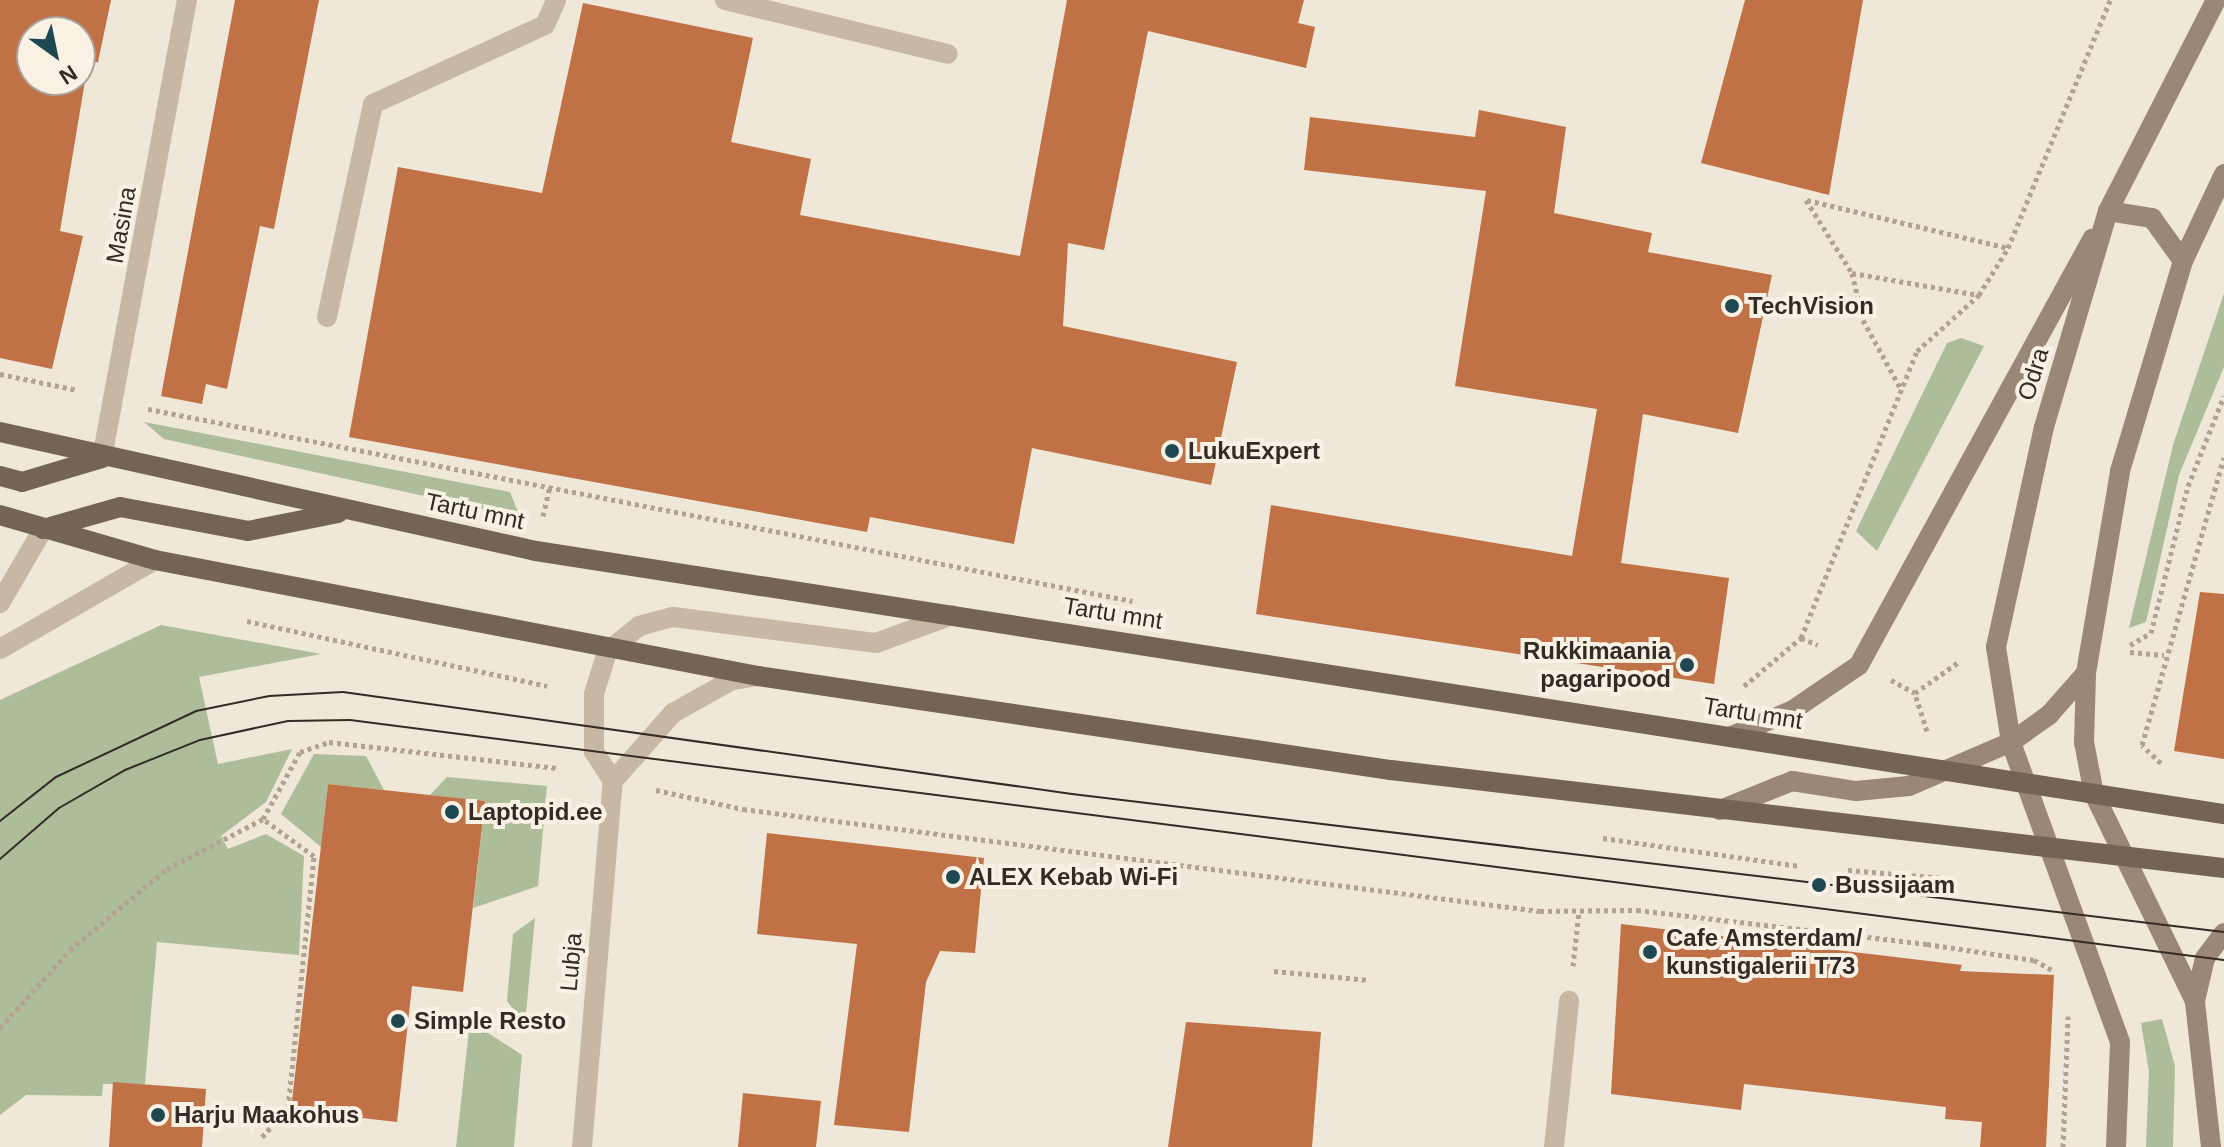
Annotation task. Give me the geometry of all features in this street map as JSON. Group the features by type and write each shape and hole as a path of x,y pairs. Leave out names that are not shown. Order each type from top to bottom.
{"main road":[{"name":"Odra","path":"2116,1147 2120,1042 2055,849 2011,742 1996,647 2044,427 2108,211 2212,4"},
{"path":"2195,1001 2121,857 2094,794 2084,742 2086,673 2120,471 2183,261 2224,174"},
{"path":"1732,736 1793,710 1859,665 2108,211 2152,218 2183,261"},
{"name":"Tartu mnt","path":"0,432 102,458 536,551 2224,814"},
{"path":"0,476 22,482 102,458"},
{"path":"43,529 120,507 248,531 350,511"},
{"path":"0,515 155,560 607,652 758,676 1720,810 2224,868"},
{"path":"1720,810 1792,781 1856,791 1909,786 2011,742 2049,715 2086,673"},
{"path":"2211,1147 2195,1001 2205,958 2224,933"}],"street":[{"name":"Masina","path":"102,458 187,0"},
{"path":"327,317 373,104 545,25 556,0"},
{"path":"725,0 948,54"},
{"path":"0,603 43,529"},
{"path":"0,649 155,560"},
{"path":"758,676 732,680 673,713 613,781 594,752 594,694 607,652 639,626 673,617 876,643 952,615"},
{"name":"Lubja","path":"582,1147 613,781"},
{"path":"1554,1147 1569,1001"}],"path":[{"path":"1734,690 1801,638 1917,351 1979,295 2008,248 2110,0"},
{"path":"1902,390 1863,320 1852,273 1806,200 2008,248"},
{"path":"1852,273 1979,295"},
{"path":"0,374 84,392"},
{"path":"2164,655 2119,651 2151,633 2188,486 2224,396"},
{"path":"154,410 1139,602"},
{"path":"2161,763 2142,745 2164,655 2224,457"},
{"path":"541,524 549,489"},
{"path":"234,618 547,686"},
{"path":"1801,638 1822,647"},
{"path":"1915,693 1967,656"},
{"path":"1890,680 1915,693 1927,731"},
{"path":"0,1028 70,950 167,869 263,819 300,752 329,742 551,765 573,775"},
{"path":"649,788 743,809 1579,911 1637,910 2034,956"},
{"path":"262,1137 288,1108 314,856 263,819"},
{"path":"1848,870 1952,878"},
{"path":"1569,1001 1579,911"},
{"path":"1274,971 1369,980"},
{"path":"2063,1147 2068,1010"}],"green space":[{"path":"2224,293 2224,367 2179,475 2146,622 2129,628 2173,445"},
{"path":"1961,338 1984,346 1877,551 1856,531 1947,343"},
{"path":"144,422 510,492 520,517 164,439"},
{"path":"161,625 321,654 199,677 218,764 292,749 266,802 221,836 228,849 266,834 304,856 299,955 157,942 145,1084 103,1084 102,1096 26,1095 0,1115 0,700"},
{"path":"314,754 366,756 384,790 328,784 321,847 281,814"},
{"path":"447,777 547,786 538,886 473,908 485,802 430,795"},
{"path":"535,918 525,1024 507,1001 513,934"},
{"path":"2162,1019 2175,1066 2173,1147 2146,1147 2149,1072 2141,1023"},
{"path":"470,1021 522,1055 514,1147 456,1147"}],"building":[{"path":"0,0 111,0 98,62 96,16 16,16 16,96 82,96 60,231 83,236 52,369 0,358"},
{"path":"235,0 319,0 274,229 260,226 227,389 206,384 202,404 161,396"},
{"path":"1067,0 1304,0 1298,23 1315,27 1306,68 1148,31 1104,250 1068,243 1063,326 1237,362 1211,485 1032,448 1014,544 870,517 867,532 349,437 398,167 542,193 583,3 753,38 731,142 811,159 800,215 1020,256"},
{"path":"1745,0 1863,0 1829,195 1701,163"},
{"path":"1479,110 1566,127 1554,213 1652,233 1648,252 1772,275 1738,433 1643,414 1621,563 1729,578 1714,684 1256,614 1271,505 1572,556 1597,409 1455,386 1486,191 1304,170 1310,117 1475,137"},
{"path":"2200,592 2224,594 2224,759 2174,751"},
{"path":"328,784 485,801 463,992 412,986 397,1122 291,1110"},
{"path":"767,833 984,858 975,953 940,951 926,982 909,1132 834,1125 857,944 757,934"},
{"path":"1621,924 1962,965 1960,971 2054,975 2046,1147 1980,1147 1982,1122 1945,1119 1946,1107 1744,1084 1741,1110 1611,1094"},
{"path":"1186,1022 1321,1032 1312,1147 1168,1147"},
{"name":"Harju Maakohus","path":"113,1082 206,1089 202,1147 109,1147"},
{"path":"743,1093 821,1101 816,1147 738,1147"}],"tram line":[{"path":"0,821 56,777 196,711 269,696 343,692 1072,794 2224,932"},
{"path":"0,859 59,808 125,770 200,740 288,721 350,720 2224,960"}],"place":[{"name":"TechVision","path":"1732,306"},
{"name":"LukuExpert","path":"1172,451"},
{"name":"Rukkimaania pagaripood","path":"1687,665"},
{"name":"Laptopid.ee","path":"452,812"},
{"name":"ALEX Kebab Wi-Fi","path":"953,877"},
{"name":"Bussijaam","path":"1819,885"},
{"name":"Cafe Amsterdam/ kunstigalerii T73","path":"1650,952"},
{"name":"Simple Resto","path":"398,1021"},
{"name":"Harju Maakohus","path":"158,1115"}]}
